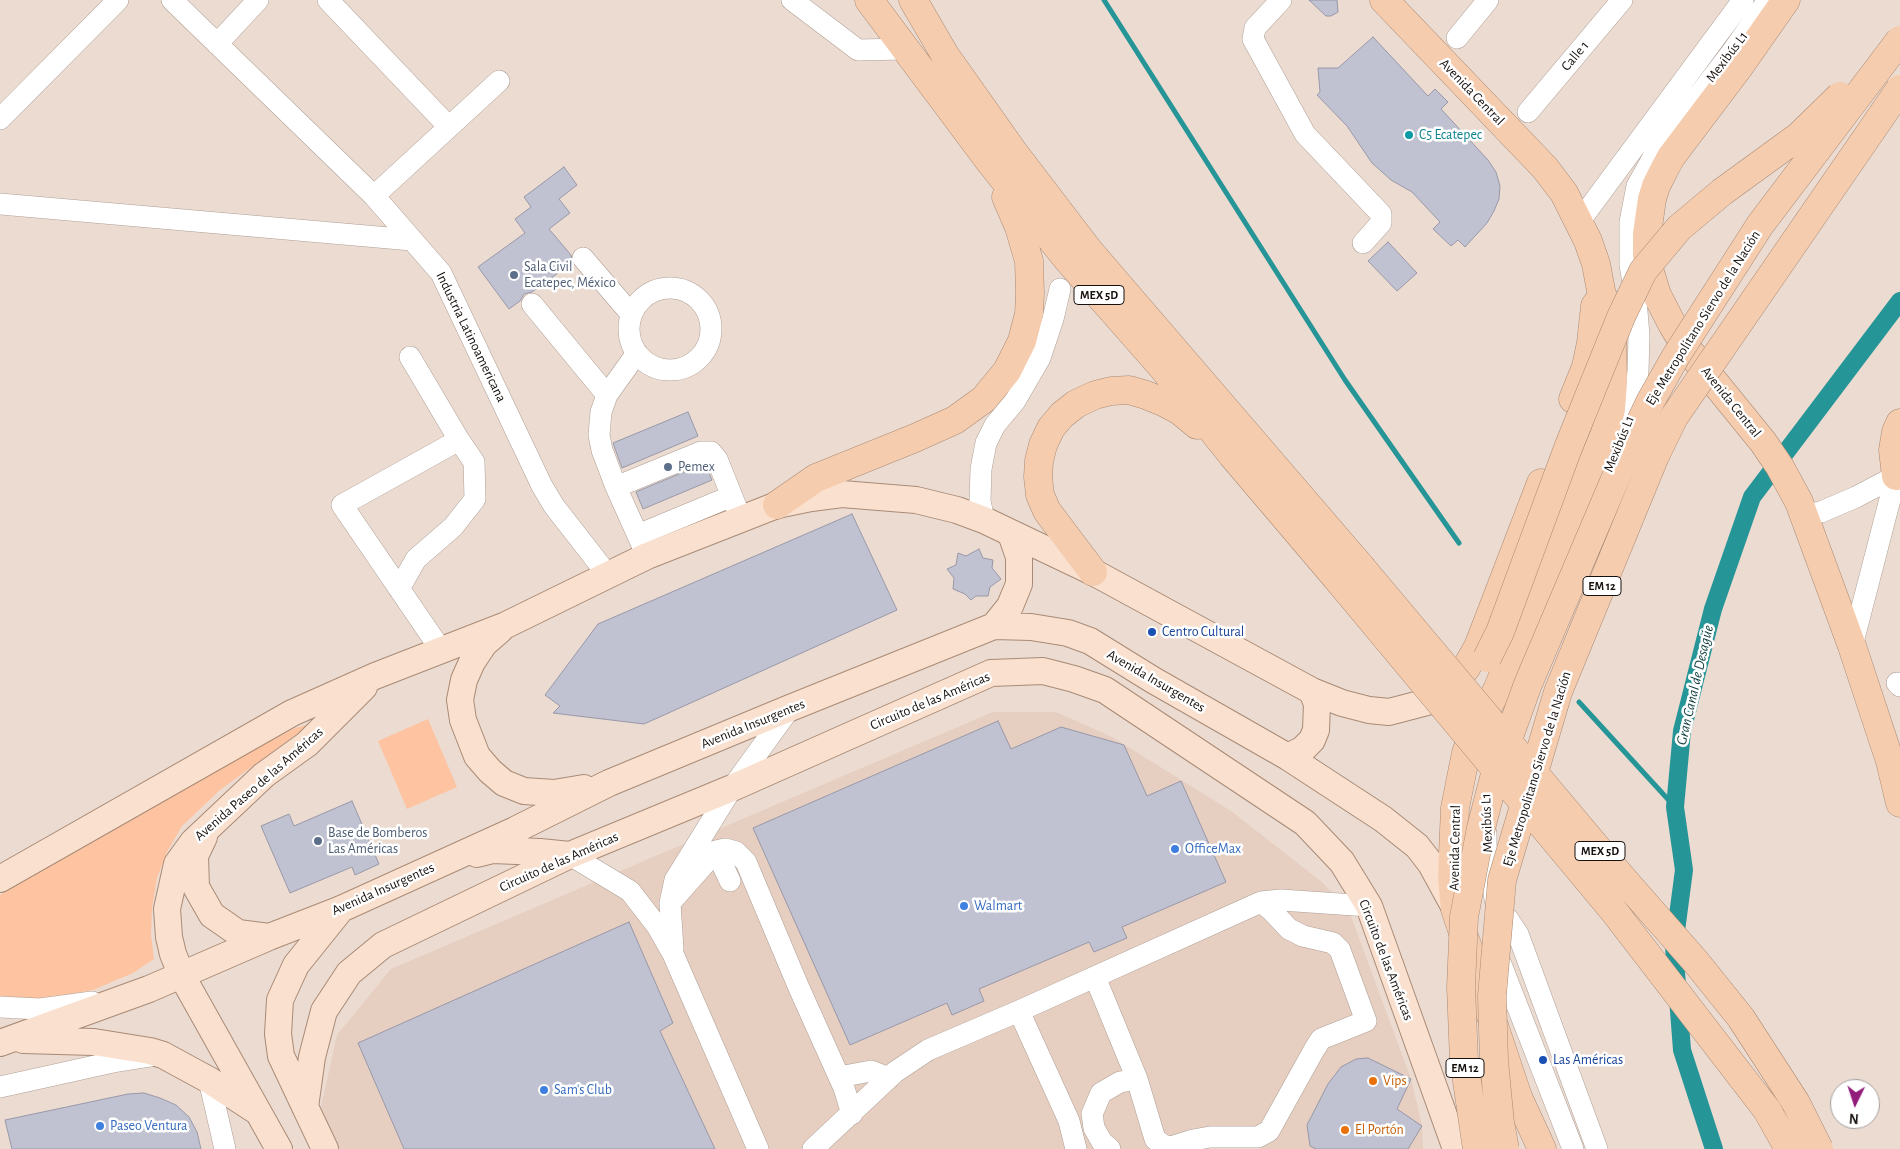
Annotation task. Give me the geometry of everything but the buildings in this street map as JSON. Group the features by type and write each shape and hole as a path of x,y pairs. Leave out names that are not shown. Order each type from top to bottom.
{"highway":[{"name":"MEX 5D","path":"869,0 990,162 1067,259 1163,368 1232,455 1350,574 1696,962 1741,1018 1796,1102 1819,1149"},
{"name":"MEX 5D","path":"913,0 956,70 1015,154 1090,252 1350,574 1613,910 1767,1110 1789,1149"},
{"name":"Avenida Central","path":"1384,0 1545,168 1564,193 1579,222 1596,264 1602,296 1609,305 1613,382 1611,410 1605,433 1496,690 1481,718 1466,753 1454,808 1452,877 1455,909 1518,1097 1542,1149"},
{"name":"Avenida Central","path":"1786,0 1739,67 1671,157 1656,186 1648,216 1647,255 1653,284 1662,305 1685,346 1741,413 1780,467 1801,508 1895,761 1900,803"},
{"path":"1481,718 1482,670 1500,632 1568,448 1617,326 1643,271 1679,228 1722,192 1799,136 1833,105 1900,23"},
{"name":"Eje Metropolitano Siervo de la Nación","path":"1475,1149 1464,1061 1461,987 1464,917 1481,828 1494,778 1528,684 1630,444 1650,402 1704,312 1760,225 1900,40"},
{"name":"Eje Metropolitano Siervo de la Nación","path":"1505,1149 1500,1123 1494,1061 1492,996 1502,880 1558,692 1655,456 1674,418 1900,89"},
{"path":"776,505 816,478 954,420 984,398 1007,371 1022,341 1029,314 1029,261 1020,227 990,162"},
{"path":"1450,689 1466,668 1478,647 1586,367 1592,343 1595,306 1602,296"},
{"path":"1093,572 1047,511 1040,496 1038,477 1043,445 1051,428 1062,415 1076,404 1095,395 1111,391 1129,390 1146,394 1180,411 1232,455"},
{"path":"1899,474 1893,450 1900,423"},
{"path":"1450,689 1482,670"}],"main road":[{"path":"0,879 106,817 292,713 375,676 506,625 607,574 642,546 736,508 776,505 810,498 842,494 873,495 916,500 957,510 984,520 1093,572 1312,690 1342,703 1369,710 1390,712 1431,701 1450,689"},
{"path":"994,626 1010,606 1019,584 1019,557 1011,534"},
{"path":"506,625 484,644 472,662 464,680 460,700 462,720 477,756 504,783 524,791 554,793 609,783"},
{"name":"Avenida Insurgentes","path":"5,1041 182,976 269,937 341,909 515,830 609,783 994,626 1031,627 1068,633 1090,641 1288,757 1383,819 1417,846 1431,864 1455,909"},
{"name":"Circuito de las Américas","path":"305,1107 312,1057 324,1011 349,973 383,944 570,855 732,788 991,673 1043,671 1074,678 1105,690 1305,823 1342,862 1369,906 1456,1149"},
{"name":"Avenida Paseo de las Américas","path":"279,1149 260,1112 182,976 173,954 169,937 167,909 178,864 193,842 264,776 307,744 375,676"},
{"path":"1288,757 1303,749 1312,740 1316,730 1317,704 1312,690"},
{"path":"208,827 195,856 196,887 212,915 238,933 269,937"},
{"path":"447,860 493,850 570,855"},
{"path":"325,1149 281,1056 278,1034 280,1000 296,965 341,909"},
{"path":"5,1041 94,1042 150,1050 209,1080 260,1112"},
{"path":"1475,1149 1498,1139 1510,1128 1516,1113 1518,1097"}],"street":[{"path":"0,118 118,0"},
{"name":"Industria Latinoamericana","path":"172,0 374,196 441,273 548,496 607,574"},
{"path":"217,44 258,0"},
{"path":"328,0 450,127"},
{"path":"792,0 858,50 905,49"},
{"path":"1457,38 1488,0"},
{"name":"Calle 1","path":"1528,112 1622,0"},
{"path":"1579,222 1743,0"},
{"name":"Mexibús L1","path":"1573,1149 1494,947 1493,925 1496,908 1486,845 1487,775 1492,752 1513,695 1629,426 1635,399 1639,336 1636,300 1630,265 1630,222 1637,186 1657,150 1732,52 1768,0"},
{"path":"1272,3 1255,28 1252,39 1305,134 1381,214 1381,223 1363,243"},
{"path":"374,196 499,81"},
{"path":"0,204 412,240"},
{"path":"584,258 631,314"},
{"path":"674,288 687,291 698,299 706,310 711,323 706,349 697,360 685,367 672,370 658,368 646,362 637,353 631,341 629,328 631,314 638,303 648,294 660,289 674,288"},
{"path":"984,520 980,501 981,468 986,443 995,425 1015,401 1040,358 1053,319 1060,289"},
{"path":"532,304 607,395"},
{"path":"637,353 607,395 601,412 600,435 602,450 642,546"},
{"path":"399,589 416,559 453,527 475,499 474,462 410,357"},
{"path":"441,650 342,505 459,440"},
{"path":"616,487 706,451 710,452 717,459 736,508"},
{"path":"1801,508 1821,512 1856,497 1899,474"},
{"path":"1852,646 1899,474"},
{"path":"673,954 670,903 675,880 732,788 790,708"},
{"path":"670,903 716,852 725,849 736,852 746,862 839,1077 852,1114"},
{"path":"716,852 730,881"},
{"path":"570,855 630,891 657,926 673,954 758,1149"},
{"path":"813,1149 889,1078 928,1050 1019,1012 1261,902 1281,900 1369,906"},
{"path":"1095,977 1137,1079 1155,1139 1163,1146 1171,1147 1210,1137 1258,1137 1269,1132 1321,1040 1366,1021 1340,950 1333,943 1303,936 1289,929 1261,902"},
{"path":"1496,908 1508,919 1518,934 1598,1149"},
{"path":"0,1007 40,1008 82,1004 149,989"},
{"path":"1019,1012 1069,1121 1072,1145"},
{"path":"0,1087 113,1062 163,1055"},
{"path":"839,1077 871,1071 889,1078"},
{"path":"1110,1149 1102,1142 1094,1128 1092,1114 1101,1093 1120,1082 1137,1079"},
{"path":"209,1080 226,1149"}],"shaded area":[{"path":"993,712 1056,712 1112,737 1231,811 1323,883 1349,911 1411,1079 1422,1126 1423,1149 1262,1149 1217,1141 1202,1149 329,1149 321,1107 337,1035 391,969"},
{"path":"428,719 457,787 407,809 378,741"},
{"path":"312,723 220,790 182,826 167,852 157,878 152,908 151,935 154,959 133,973 93,990 38,1000 0,999 0,895 59,859 261,746 293,729"}],"waterway":[{"path":"1104,0 1345,380 1459,543"},
{"name":"Gran Canal de Desagüe","path":"1714,1149 1682,1050 1674,946 1684,870 1675,807 1682,731 1713,609 1752,497 1900,301"},
{"path":"1579,702 1675,807"}],"place":[{"name":"C5 Ecatepec","path":"1409,135"},
{"name":"Sala Civil Ecatepec, México","path":"514,275"},
{"name":"Pemex","path":"668,467"},
{"name":"Centro Cultural","path":"1152,632"},
{"name":"Base de Bomberos Las Américas","path":"318,841"},
{"name":"OfficeMax","path":"1175,849"},
{"name":"Walmart","path":"964,906"},
{"name":"Las Américas","path":"1543,1060"},
{"name":"Vips","path":"1373,1081"},
{"name":"Sam's Club","path":"544,1090"},
{"name":"Paseo Ventura","path":"100,1126"},
{"name":"El Portón","path":"1345,1130"}]}
